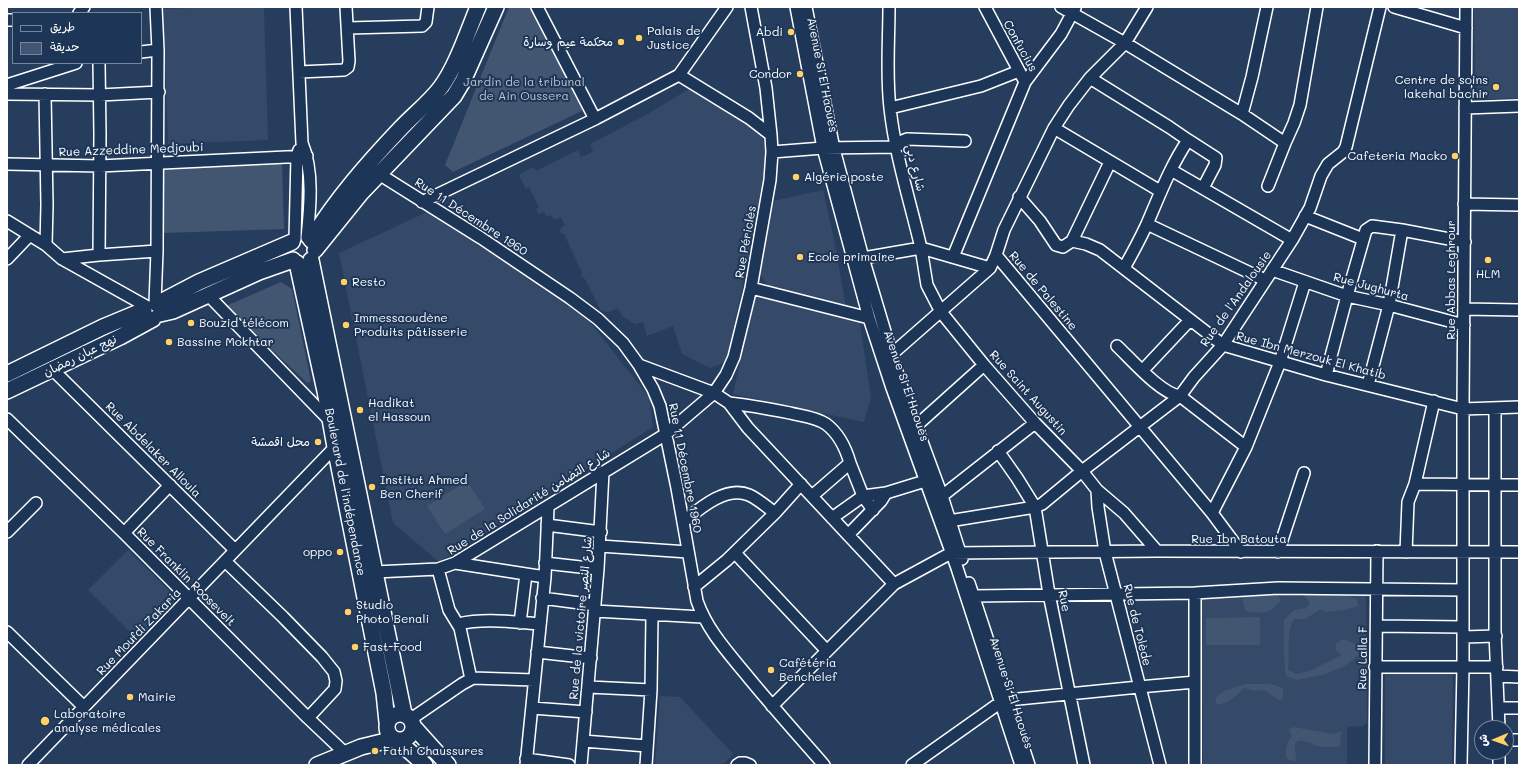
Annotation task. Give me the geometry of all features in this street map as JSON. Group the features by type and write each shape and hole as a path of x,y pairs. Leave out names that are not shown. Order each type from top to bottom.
{"main road":[{"path":"303,249 325,217 356,178 413,115 440,88 448,76 478,7"},
{"path":"303,249 361,193 454,96 463,82 496,7"},
{"name":"نهج عبان رمضان","path":"7,391 120,337 152,309 173,311 264,270 303,249"},
{"name":"نهج عبان رمضان","path":"7,374 104,327 152,309 199,282 303,249"},
{"name":"Boulevard de l'indépendance","path":"303,249 338,467 391,732"},
{"name":"Boulevard de l'indépendance","path":"303,249 354,466 375,572 409,720"},
{"path":"338,467 354,466"},
{"path":"425,765 391,732 392,716 400,713 409,720 448,765"},
{"path":"391,732 401,740 408,737 411,734 409,720"},
{"path":"317,765 362,747 391,732"}],"street":[{"path":"7,221 46,245 62,259 152,309 157,251 158,50 156,7"},
{"path":"296,7 302,156 309,209 303,249"},
{"path":"299,72 347,69 349,61 346,7"},
{"path":"348,28 422,26 426,22 428,7"},
{"path":"537,7 595,119"},
{"path":"422,202 595,119 678,75 727,7"},
{"name":"Rue Périclès","path":"666,434 714,393 726,375 734,357 751,288 770,180 772,135 766,88 751,7"},
{"name":"Avenue Si El Haouès","path":"796,7 869,318 896,386 925,481 974,596 1021,765"},
{"name":"Avenue Si El Haouès","path":"806,7 828,148 892,354 896,386 916,426 942,496 949,521 955,553 1004,701 1029,765"},
{"name":"شارع دبي","path":"889,7 888,90 896,147 921,248 927,285 941,312"},
{"name":"Confucius","path":"985,7 1025,82 1061,34 1074,10"},
{"path":"1061,7 1074,10 1125,43 1242,114 1285,143"},
{"name":"Rue de Palestine","path":"1147,7 1125,43 1090,78 1054,128 1004,230 996,255 1212,513 1241,552"},
{"path":"1242,114 1252,77 1266,7"},
{"path":"1268,186 1300,105 1318,7"},
{"name":"Rue de l'Andalousie","path":"949,521 1035,507 1047,500 1082,471 1180,396 1194,377 1223,345 1292,240 1310,208 1321,176 1328,164 1343,152 1346,147 1380,7"},
{"path":"1394,7 1413,10 1466,28"},
{"name":"Rue Abbas Leghrour","path":"1461,765 1463,668 1466,7"},
{"path":"142,52 158,50"},
{"path":"7,85 73,64"},
{"path":"99,64 99,254"},
{"path":"890,108 981,86 1019,71"},
{"path":"678,75 749,118 772,135"},
{"path":"1090,78 1216,158 1215,165 1203,188"},
{"path":"953,257 1025,82"},
{"path":"7,94 100,95 158,92"},
{"path":"44,94 47,228 46,245"},
{"path":"1465,108 1519,106"},
{"path":"1054,128 1160,190"},
{"path":"772,152 828,148 896,147 902,141 907,140 965,141"},
{"path":"1124,268 1147,224 1160,190 1188,140"},
{"name":"Rue Azzeddine Medjoubi","path":"8,163 46,166 100,166 302,156"},
{"path":"1072,241 1110,162"},
{"path":"1171,170 1292,240"},
{"name":"Rue 11 Décembre 1960","path":"379,174 481,238 598,318 622,343 639,365 656,394 660,406 694,587 702,618 772,706 824,765"},
{"name":"Rue Ibn Merzouk El Khatib","path":"1019,198 1040,221 1056,245 1063,247 1072,241 1086,244 1100,250 1223,345 1326,375 1463,409 1519,406"},
{"path":"1464,204 1519,206"},
{"path":"1305,216 1363,239"},
{"path":"1147,224 1265,280"},
{"path":"1326,375 1346,296 1366,230 1372,226 1465,242"},
{"path":"1368,385 1389,305 1402,230"},
{"path":"7,259 30,236"},
{"path":"863,258 921,248 990,268"},
{"path":"62,259 99,254 157,251"},
{"path":"892,354 990,268 996,255"},
{"name":"Rue Jughurta","path":"1272,270 1346,296 1389,305 1464,325"},
{"path":"1212,513 1246,447 1280,362 1305,282"},
{"path":"751,288 869,318"},
{"path":"208,295 331,422"},
{"path":"1464,309 1519,310"},
{"name":"Rue Saint Augustin","path":"941,312 984,365 1035,422 1082,471 1097,490 1124,513 1157,551"},
{"path":"1143,370 1190,320"},
{"path":"1117,346 1168,393 1180,396 1246,447"},
{"path":"639,365 714,393 729,403 748,428 894,584"},
{"path":"916,426 984,365"},
{"name":"Rue Abdelaker Alloula","path":"52,369 235,550"},
{"path":"1406,552 1408,502 1415,484 1434,401"},
{"path":"729,403 809,417 825,424 835,433 847,453 863,496 873,510"},
{"path":"1495,408 1496,636 1499,720"},
{"name":"Rue Franklin Roosevelt","path":"7,419 346,754"},
{"path":"942,496 1035,422"},
{"name":"Rue de la Solidarité شارع التضامن","path":"375,572 438,569 456,563 548,508 603,472 666,434"},
{"name":"Rue Moufdi Zakaria","path":"28,765 335,448"},
{"name":"Rue","path":"998,451 1035,507 1049,594 1084,765"},
{"path":"812,496 850,463"},
{"name":"Rue de la victoire شارع النصر","path":"581,765 589,687 600,546 603,472"},
{"path":"1278,552 1304,473"},
{"path":"832,518 863,496 886,493 925,481"},
{"path":"694,587 734,553 775,513 801,484"},
{"path":"1415,484 1519,485"},
{"path":"124,533 170,485"},
{"name":"Rue de Tolède","path":"1097,490 1098,508 1105,552 1160,765"},
{"path":"683,522 711,500 739,493 749,495 775,513"},
{"path":"848,535 873,510 886,493"},
{"path":"7,532 36,503"},
{"path":"548,508 540,624 526,762 569,765"},
{"path":"547,525 601,532"},
{"path":"600,546 688,552"},
{"name":"Rue Ibn Batouta","path":"955,553 1157,551 1519,552"},
{"name":"Rue Lalla F","path":"1376,765 1375,667 1377,626 1377,551"},
{"path":"734,553 827,651"},
{"path":"772,706 894,584 955,553"},
{"path":"225,561 317,652 334,672 336,681 335,689 308,718"},
{"path":"456,563 544,577"},
{"path":"545,563 598,569"},
{"path":"438,569 449,610 458,624 464,644 471,679"},
{"path":"520,623 526,574"},
{"path":"974,596 1195,593 1278,588 1463,590"},
{"path":"1195,593 1195,765"},
{"path":"542,598 595,608 652,615 702,618"},
{"path":"646,765 651,690 652,615"},
{"path":"458,624 484,620 540,624"},
{"path":"1377,626 1463,632 1496,636"},
{"path":"7,632 84,707"},
{"path":"537,652 591,658"},
{"path":"1375,667 1463,668 1519,676"},
{"path":"409,720 471,679 534,680"},
{"path":"912,765 1004,701 1195,682"},
{"path":"589,687 651,690"},
{"path":"532,708 586,712"},
{"path":"1498,708 1519,708"},
{"path":"584,741 647,746"},
{"path":"737,765 740,763 750,765"}],"shaded area":[{"path":"264,7 268,140 168,144 163,9"},
{"path":"1474,7 1519,7 1519,98 1488,99 1488,95 1477,95 1477,83 1475,82"},
{"path":"689,89 761,131 769,164 726,362 710,368 682,354 673,326 647,336 643,322 635,324 622,316 618,308 608,312 601,311 585,279 581,276 582,273 564,234 560,232 561,228 565,225 561,217 554,220 551,215 547,217 544,212 539,214 536,209 539,207 529,187 526,189 519,175 533,167 536,171 578,150 581,157 590,153 593,151 590,144 646,115"},
{"name":"Ecole primaire","path":"823,190 834,239 846,307 769,287 760,274 773,201"},
{"path":"427,212 582,312 649,397 653,427 439,562 393,523 339,253"},
{"path":"755,295 859,318 871,397 864,422 733,394"},
{"path":"128,550 177,599 137,639 88,590"},
{"path":"1201,594 1366,594 1367,723 1363,726 1347,727 1347,765 1203,765"},
{"path":"1385,671 1453,671 1452,765 1385,765"},
{"path":"660,696 680,697 733,754 722,765 655,765"}],"green space":[{"name":"Jardin de la tribunal de Ain Oussera","path":"509,7 535,7 584,110 453,172 445,165"},
{"path":"282,163 284,229 164,233 162,167"},
{"path":"281,282 292,289 311,381 307,383 226,306"},
{"path":"467,481 485,509 445,534 427,506"},
{"path":"1259,591 1276,592 1281,600 1273,608 1265,612 1256,613 1245,611 1243,596"},
{"path":"1319,593 1345,595 1357,599 1358,606 1344,610 1325,612 1321,609 1305,619 1294,619 1289,636 1288,670 1296,674 1309,671 1342,655 1336,651 1336,644 1343,639 1362,648 1359,655 1346,665 1326,674 1297,680 1286,676 1284,656 1284,620 1294,610 1306,608 1310,602 1303,595"},
{"path":"1260,617 1260,645 1206,645 1206,618"},
{"path":"1245,684 1275,685 1283,689 1283,698 1280,701 1264,690 1256,691 1244,688 1225,703 1217,704 1215,700 1221,693 1228,689"},
{"path":"1293,727 1334,734 1341,731 1340,746 1323,747 1298,741 1295,744 1296,761 1289,760 1286,757 1286,748 1292,736 1289,730"}],"place":[{"name":"Abdi","path":"791,32"},
{"name":"Palais de Justice","path":"639,38"},
{"name":"محكمة عيم وسارة","path":"621,42"},
{"name":"Condor","path":"800,74"},
{"name":"Centre de soins lakehal bachir","path":"1496,87"},
{"name":"Cafeteria Macko","path":"1455,156"},
{"name":"Algérie poste","path":"796,177"},
{"name":"Ecole primaire","path":"800,257"},
{"name":"HLM","path":"1488,260"},
{"name":"Resto","path":"344,282"},
{"name":"Bouzid télécom","path":"191,323"},
{"name":"Immessaoudène Produits pâtisserie","path":"346,325"},
{"name":"Bassine Mokhtar","path":"169,342"},
{"name":"Hadikat el Hassoun","path":"360,410"},
{"name":"محل اقمشة","path":"318,442"},
{"name":"Institut Ahmed Ben Cherif","path":"372,487"},
{"name":"oppo","path":"340,552"},
{"name":"Studio Photo Benali","path":"348,612"},
{"name":"Fast-Food","path":"355,647"},
{"name":"Cafétéria Benchelef","path":"771,670"},
{"name":"Mairie","path":"130,697"},
{"name":"Laboratoire analyse médicales","path":"45,721"},
{"name":"Fathi Chaussures","path":"375,751"}]}
